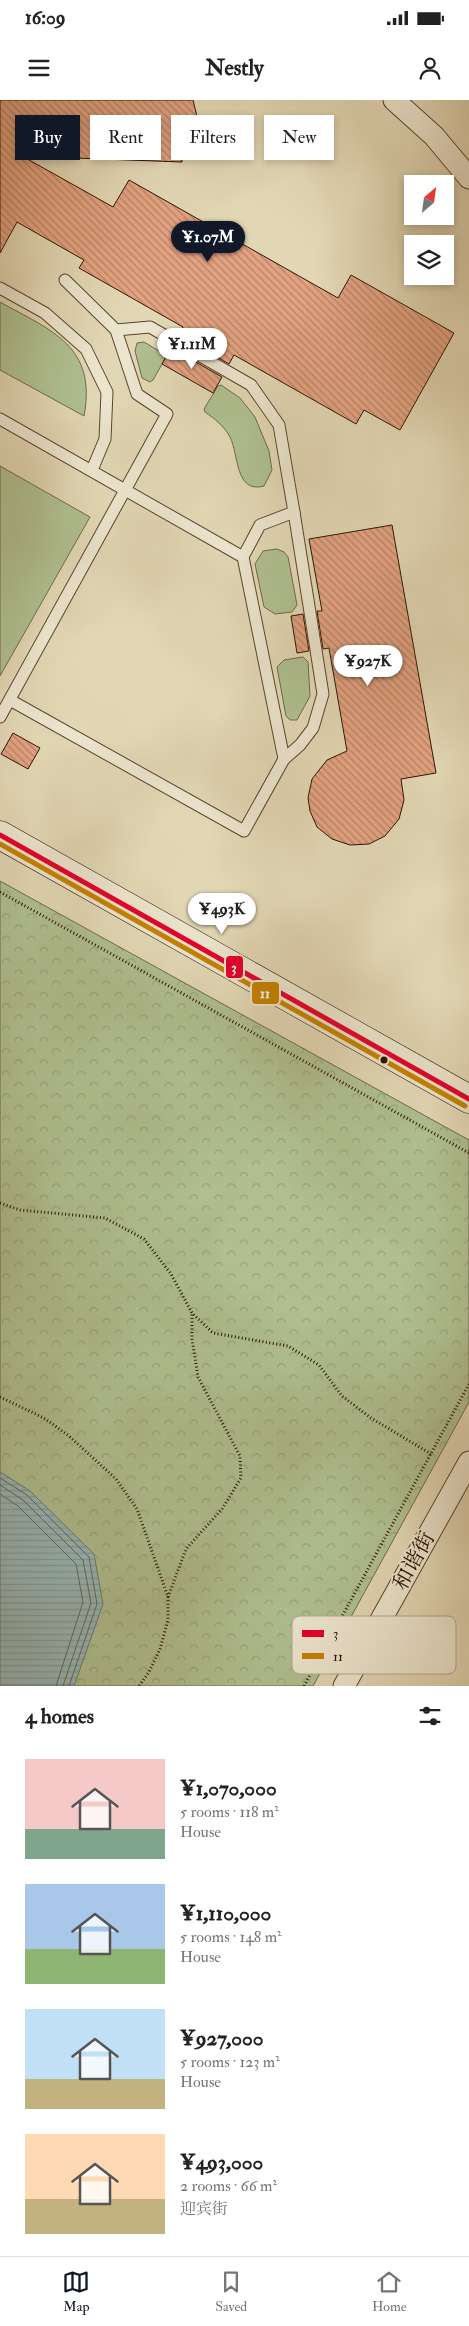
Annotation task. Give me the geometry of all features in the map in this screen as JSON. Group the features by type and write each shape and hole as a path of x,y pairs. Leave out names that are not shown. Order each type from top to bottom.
{"main road":[{"path":"0,835 469,1099"}],"street":[{"path":"394,100 434,136 469,178"},
{"name":"和谐街","path":"383,1616 469,1462"},
{"name":"和谐街","path":"344,1686 351,1674"}],"lane":[{"path":"0,718 167,414 137,394 116,330 65,280"},
{"path":"0,288 45,313 86,349 107,392 105,439 92,470"},
{"path":"10,700 244,831 284,759 300,745 313,728 323,694 279,424 251,385 150,326 116,330"},
{"path":"0,419 243,557"},
{"path":"284,759 243,557 260,525 294,512"}],"path":[{"path":"0,892 469,1153"},
{"path":"0,1203 20,1210 105,1218 144,1239 171,1274 192,1313 213,1333 288,1346 319,1365 342,1396 371,1418 431,1454"},
{"path":"168,1597 186,1549 222,1509 242,1478 240,1456 198,1377 192,1339 192,1313"},
{"path":"342,1616 469,1384"},
{"path":"0,1397 44,1418 69,1436 116,1479 137,1509 168,1597 168,1620 160,1650 149,1672 139,1686"},
{"path":"304,1686 311,1674"}],"green space":[{"path":"0,302 53,332 77,357 84,373 86,392 84,416 0,370"},
{"path":"144,342 166,357 150,382 142,378 135,351 137,343"},
{"path":"221,385 240,398 255,417 269,451 272,470 264,486 255,487 243,479 230,437 219,423 205,412 204,409 218,386"},
{"path":"0,466 90,517 0,676"},
{"path":"277,549 284,552 288,557 297,605 292,612 275,614 264,607 255,564 263,551"},
{"path":"303,657 308,662 310,696 297,720 290,720 286,716 277,667 284,660"},
{"path":"0,881 469,1140 469,1402 351,1616 292,1616 292,1674 320,1674 313,1686 0,1686"}],"water":[{"path":"0,1472 30,1491 94,1554 103,1604 74,1686 0,1686"}],"building":[{"path":"0,100 193,100 197,115 171,115 171,160 182,160 182,162 129,160 161,160 161,115 90,115 90,159 80,158 80,115 15,115 15,160 29,160 113,207 129,180 338,298 351,275 454,333 400,430 364,410 356,424 234,355 229,364 179,335 183,327 79,268 84,260 17,222 0,253"},
{"path":"171,348 222,377 213,393 162,364"},
{"path":"392,525 436,773 401,779 404,800 399,819 385,836 369,844 350,845 332,839 317,827 310,811 308,798 312,779 327,760 347,751 329,648 323,649 317,611 322,611 309,539"},
{"path":"303,614 309,651 297,653 291,616"},
{"path":"13,733 40,748 28,769 1,754"}],"transit line":[{"name":"3","path":"0,835 469,1099"},
{"name":"11","path":"0,844 465,1106"}]}
